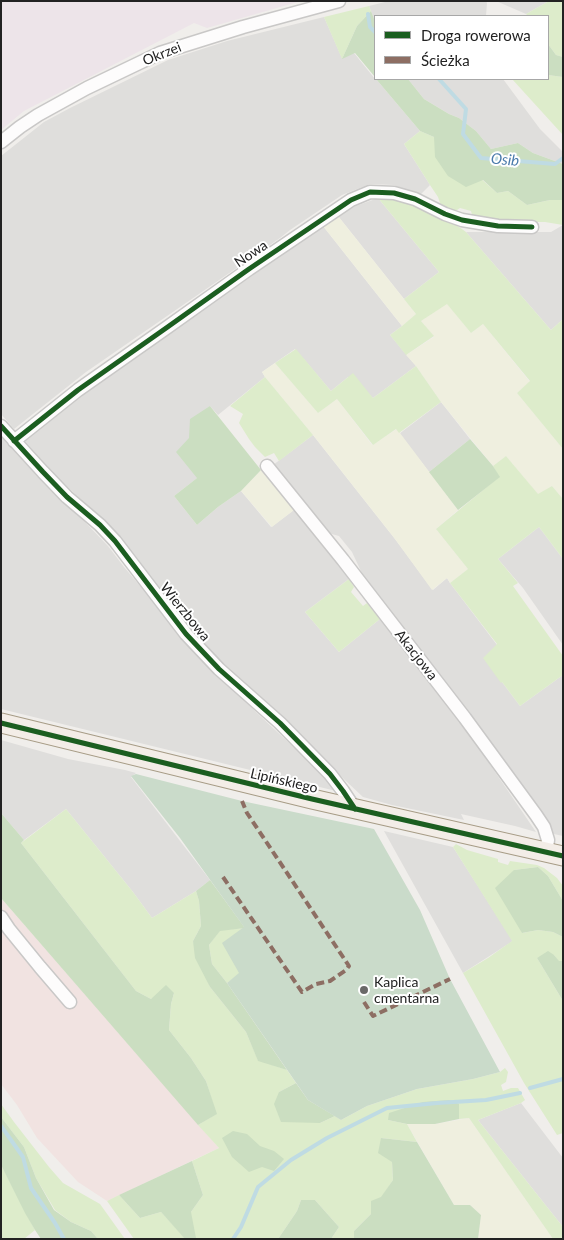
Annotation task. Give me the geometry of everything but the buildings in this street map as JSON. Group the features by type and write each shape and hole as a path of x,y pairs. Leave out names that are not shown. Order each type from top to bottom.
{"main road":[{"name":"Lipińskiego","path":"1,724 355,809 554,854"}],"street":[{"name":"Okrzei","path":"1,142 38,115 87,88 160,53 243,27 339,1"},
{"name":"Nowa","path":"14,441 84,386 249,269 328,215 364,194 370,192 394,193 415,199 462,220 498,226 532,227"},
{"name":"Wierzbowa","path":"1,426 61,490 115,541 186,634 219,669 280,723 330,774 355,809"},
{"name":"Akacjowa","path":"266,466 355,575 465,718 544,827 554,854"},
{"path":"1,917 70,1002"}],"shaded area":[{"path":"1,1 301,1 207,28 194,23 24,111 1,130"},
{"path":"389,1 486,1 487,3 486,15 374,15 374,18 369,6"},
{"path":"496,1 549,1 526,14"},
{"path":"324,17 342,58 354,53 374,80 377,80 420,131 404,144 430,185 420,195 394,185 370,184 342,195 86,372 14,429 1,414 1,156 44,122 70,108 168,60 227,41"},
{"path":"409,80 504,80 540,129 563,152 563,164 533,153 518,143 491,149 476,131 459,118 424,99"},
{"path":"378,198 439,272 404,299 338,216 356,206"},
{"path":"563,225 563,319 551,330 466,232 551,232"},
{"path":"323,226 402,326 390,335 416,366 373,398 348,377 331,391 295,349 262,372 265,377 218,415 210,406 197,478 174,496 197,525 241,491 271,527 294,510 349,579 305,612 339,652 380,619 463,725 536,832 461,814 464,820 363,797 246,687 205,645 187,625 138,559 113,530 57,477 24,440 89,390 222,294"},
{"path":"441,402 470,439 429,472 399,434"},
{"path":"313,435 433,590 447,578 497,645 502,682 520,706 563,675 563,836 554,834 509,770 366,582 352,552 339,536 328,533 273,465"},
{"path":"1,437 50,490 108,546 157,606 177,634 336,787 336,791 1,709"},
{"path":"539,527 563,559 563,645 523,588 498,559"},
{"path":"1,740 68,759 136,773 131,777 210,880 196,891 152,918 66,809 24,840 1,813"},
{"path":"384,831 453,847 513,941 463,973"},
{"path":"1,898 219,1148 107,1201 78,1182 37,1138 17,1105 1,1084"},
{"path":"521,1103 563,1158 563,1227 478,1120"}],"green space":[{"path":"549,1 563,1 563,57 556,55 549,45 549,15 526,14"},
{"path":"369,6 371,11 357,26 342,59 324,17"},
{"path":"371,11 374,18 374,76 355,53 342,59 357,26"},
{"path":"549,45 556,55 563,57 563,77 549,75"},
{"path":"549,75 563,77 563,135 513,80 549,80"},
{"path":"377,80 409,80 424,99 459,118 476,131 491,149 518,143 533,153 563,164 563,200 550,200 527,205 508,191 497,193 483,180 466,187 448,176 435,157 434,137 420,131"},
{"path":"420,131 434,137 497,193 508,191 527,205 550,200 563,200 563,225 545,222 508,222 473,218 471,211 460,208 451,211 441,206 438,197 404,144"},
{"path":"378,198 393,198 448,219 466,232 551,330 563,319 563,449 517,393 530,381 483,324 471,333 447,304 421,321 434,336 406,355 390,335 416,314 404,299 439,272"},
{"path":"338,216 416,314 402,326 323,226"},
{"path":"447,303 471,333 483,324 530,382 517,393 563,449 563,499 552,486 538,495 506,456 493,466 406,355 434,337 421,321"},
{"path":"296,349 331,391 353,373 373,398 416,366 441,402 399,433 396,429 373,445 337,399 318,413 275,363"},
{"path":"275,363 318,413 337,399 372,445 397,429 458,510 436,529 468,569 450,583 447,578 432,590 395,539 265,377 262,372"},
{"path":"265,377 313,435 279,461 274,453 265,457 255,447 239,423 243,414 230,406"},
{"path":"210,406 261,470 241,491 197,525 174,496 197,478 176,452 189,438 190,419"},
{"path":"470,439 500,477 458,510 429,472"},
{"path":"506,456 538,494 552,486 563,499 563,559 539,527 498,559 518,583 513,586 563,656 563,675 520,706 483,658 497,644 450,583 468,569 436,529 499,477 493,466"},
{"path":"261,470 294,510 272,527 241,491"},
{"path":"349,579 354,587 351,592 363,606 367,603 380,619 339,652 305,612"},
{"path":"136,774 242,801 374,829 420,910 450,979 500,1072 417,1089 367,1106 341,1120 308,1100 227,983 239,973 222,943 244,927 180,838 131,776"},
{"path":"66,809 152,918 196,891 199,901 201,926 193,941 210,987 246,1032 258,1060 287,1070 296,1083 279,1092 320,1123 335,1116 341,1120 367,1106 417,1089 473,1079 500,1072 505,1068 508,1072 506,1082 501,1085 503,1091 518,1088 525,1100 478,1120 563,1227 563,1239 553,1239 469,1118 459,1119 459,1104 388,1120 407,1124 417,1142 381,1138 392,1162 393,1180 371,1214 354,1231 354,1239 331,1239 339,1227 315,1200 301,1200 297,1211 278,1239 134,1239 107,1201 119,1195 140,1218 161,1212 185,1238 191,1212 203,1195 192,1161 219,1148 198,1125 216,1114 206,1081 169,1030 174,993 151,999 136,991 21,843"},
{"path":"1,813 24,840 21,843 136,991 151,999 166,985 174,993 169,1030 206,1081 217,1114 198,1125 1,898"},
{"path":"456,844 467,850 498,859 498,862 508,865 510,861 537,865 557,878 563,886 563,901 548,876 538,867 514,870 522,933 538,930 553,932 563,937 563,961 559,962 554,955 537,958 563,1001 563,1133 557,1135 524,1083 463,973 512,941 453,847"},
{"path":"538,867 548,876 563,901 563,937 553,932 538,930 522,933 495,888 514,870"},
{"path":"210,880 245,928 220,931 209,945 212,964 287,1070 258,1061 246,1032 210,987 195,958 193,941 201,926 199,901 196,891"},
{"path":"245,928 240,974 227,983 212,964 209,945 220,930"},
{"path":"548,951 559,961 563,961 563,1001 537,958"},
{"path":"296,1083 308,1100 335,1116 320,1123 281,1122 274,1104 279,1092"},
{"path":"449,1100 459,1104 459,1119 435,1124 407,1124 388,1120 389,1113 423,1102"},
{"path":"1,1104 63,1183 100,1204 125,1239 98,1239 91,1231 71,1222 55,1210 36,1178 24,1147 1,1117"},
{"path":"1,1117 24,1147 36,1178 54,1210 71,1222 91,1231 98,1239 41,1239 25,1213 1,1165"},
{"path":"469,1118 553,1239 478,1239 481,1215 470,1205 454,1205 407,1124 435,1124"},
{"path":"233,1131 247,1134 260,1146 274,1151 284,1159 274,1171 262,1167 249,1172 232,1157 222,1138"},
{"path":"381,1138 417,1142 454,1205 470,1205 481,1215 478,1239 354,1239 354,1231 371,1214 371,1201 381,1197 393,1180 392,1162 378,1153"},
{"path":"192,1161 203,1195 191,1212 196,1238 185,1239 161,1212 140,1218 119,1195"},
{"path":"1,1165 35,1230 24,1239 1,1239"},
{"path":"301,1200 315,1200 339,1227 331,1239 278,1239 297,1211"}],"waterway":[{"name":"Osib","path":"368,14 370,27 374,31"},
{"name":"Osib","path":"440,80 466,109 463,134 481,158 555,164 563,158"},
{"path":"530,1088 563,1079"},
{"path":"233,1239 241,1227 258,1187 291,1160 327,1138 387,1108 486,1100 520,1093"},
{"path":"1,1126 23,1157 31,1188 64,1239"}],"marked path":[{"path":"223,877 302,992 316,984 330,981 349,966 247,813 242,801"},
{"path":"364,1002 373,1016 450,979"}],"cycle path":[{"path":"14,441 78,390 249,269 351,200 370,192 394,193 415,199 462,220 498,226 532,227"},
{"path":"1,426 67,497 100,525 115,541 186,634 219,669 280,723 330,774 355,809"},
{"path":"1,723 312,799 563,856"}],"place":[{"name":"Kaplica cmentarna","path":"364,990"}]}
